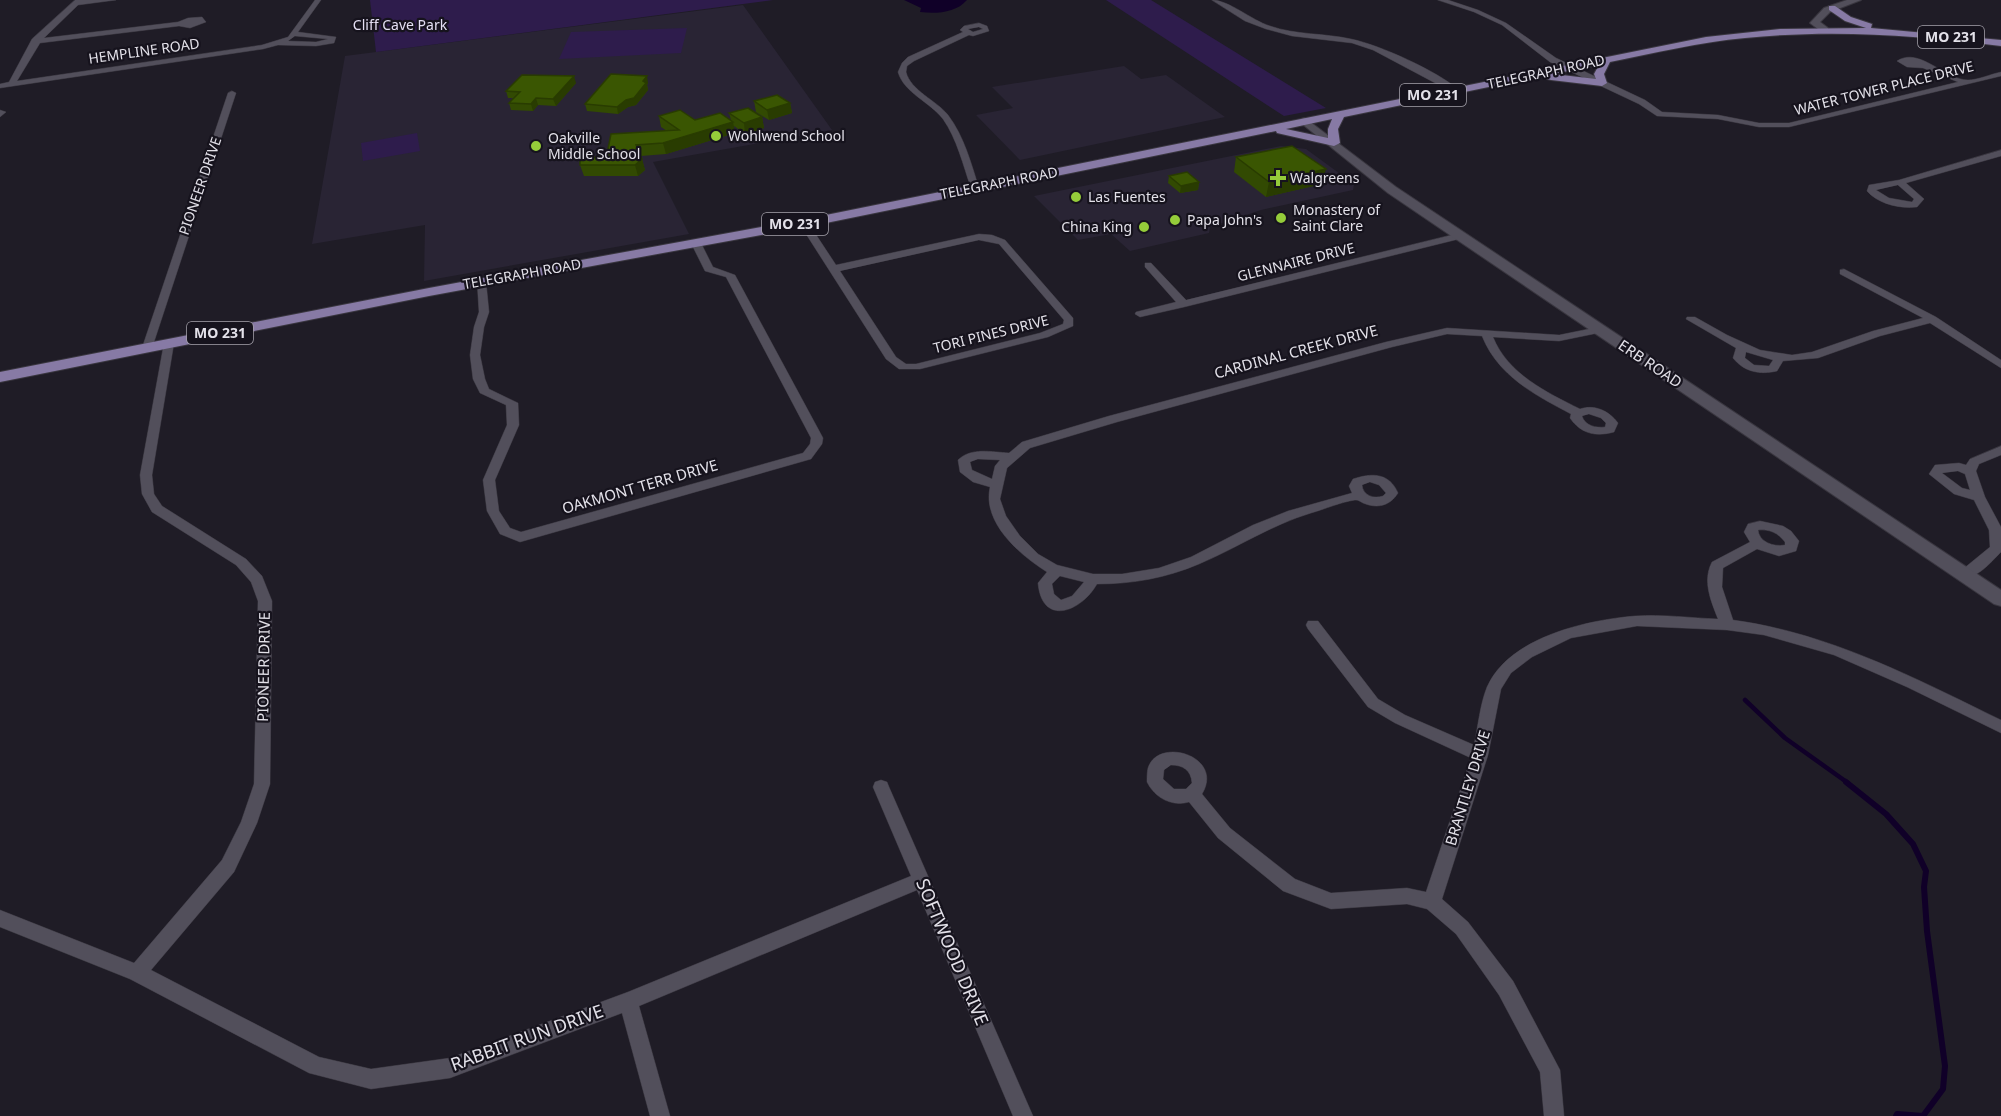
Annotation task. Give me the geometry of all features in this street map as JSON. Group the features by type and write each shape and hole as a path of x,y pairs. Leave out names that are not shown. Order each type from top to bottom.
{"main road":[{"path":"1832,8 1841,16 1857,22 1900,32"},
{"path":"1781,31 1816,20"},
{"name":"TELEGRAPH ROAD","path":"3,378 168,343 481,282 804,223 1718,38 1781,31 1825,30 1900,32 2001,43"},
{"path":"1526,76 1602,83 1599,74 1607,59"},
{"path":"1267,129 1313,136 1334,143 1334,129 1340,114"}],"street":[{"path":"12,84 35,41 77,2 113,0"},
{"path":"291,36 318,0"},
{"path":"1215,0 1250,22 1268,28 1292,34 1348,40 1385,52 1455,90"},
{"name":"WATER TOWER PLACE DRIVE","path":"1440,0 1476,11 1503,24 1546,56 1642,102 1660,114 1718,117 1773,126 1804,122 2001,74"},
{"path":"1825,30 1816,25 1816,20 1832,8 1857,0"},
{"path":"35,41 179,24"},
{"path":"967,33 911,59 904,64 902,71 904,78 938,107 953,128 975,188"},
{"path":"278,43 316,44 331,41 332,37 291,36"},
{"name":"HEMPLINE ROAD","path":"0,86 248,50 278,43 291,36"},
{"path":"1923,66 1965,82"},
{"name":"PIONEER DRIVE","path":"147,348 232,93"},
{"name":"ERB ROAD","path":"1305,121 1392,190 2001,599"},
{"path":"1900,182 2001,153"},
{"name":"TORI PINES DRIVE","path":"804,223 892,359 903,367 916,367 1044,336 1068,326 1069,320 1002,242 992,238 980,237 834,269"},
{"name":"GLENNAIRE DRIVE","path":"1140,314 1460,236"},
{"name":"OAKMONT TERR DRIVE","path":"481,282 484,312 479,327 475,355 479,379 484,391 512,403 513,425 489,480 493,511 505,531 520,537 807,456 816,444 817,438 730,275 709,269 696,243"},
{"path":"1148,265 1184,304"},
{"path":"1844,272 1932,320 2001,365"},
{"path":"1691,319 1742,348 1780,358 1820,354 1870,336 1932,320"},
{"name":"CARDINAL CREEK DRIVE","path":"1359,495 1293,514 1258,528 1196,560 1160,573 1122,579 1093,579 1057,570 1033,557 1015,539 1000,517 994,499 1001,466 1026,445 1390,344 1447,331 1559,338 1599,330"},
{"path":"1485,334 1497,357 1515,373 1536,390 1579,413"},
{"name":"PIONEER DRIVE","path":"137,973 228,866 249,823 262,784 265,601 257,580 241,562 157,509 148,494 146,474 168,343"},
{"path":"1742,348 1739,358 1754,369 1773,369 1780,358"},
{"path":"1964,574 1990,556 1996,548 1996,530 1979,497 1970,471 1974,462 2001,450"},
{"path":"997,485 977,479 966,471 964,460 977,455 1012,457"},
{"path":"1970,471 1948,466 1939,468 1935,474 1958,491 1979,497"},
{"path":"1727,625 1713,579 1714,571 1717,565 1758,543"},
{"path":"1057,570 1045,583 1045,592 1049,599 1058,605 1072,604 1084,594 1093,579"},
{"name":"BRANTLEY DRIVE","path":"1432,902 1480,755 1494,688 1506,669 1527,653 1568,633 1637,621 1727,625 1764,630 1838,651 1912,683 2001,727"},
{"path":"1313,625 1373,703 1480,755"},
{"name":"SOFTWOOD DRIVE","path":"881,787 1023,1116"},
{"path":"1192,794 1224,833 1289,885 1331,901 1407,896 1432,902 1462,928 1506,988 1550,1070 1554,1116"},
{"name":"RABBIT RUN DRIVE","path":"0,918 137,973 316,1066 371,1079 450,1068 628,1001 921,880"},
{"path":"628,1001 660,1116"}],"shaded area":[{"path":"904,0 967,0 952,10 933,13 920,12 921,8"},
{"name":"Oakville Middle School","path":"743,5 832,130 653,162 689,234 424,281 425,225 312,244 345,56"},
{"path":"1124,66 1141,79 1166,75 1225,117 1020,160 976,115 1013,108 992,87"},
{"path":"1281,146 1306,149 1354,184 1353,190 1261,210 1210,227 1209,233 1130,251 1111,234 1078,240 1034,196"}],"green space":[{"name":"Cliff Cave Park","path":"370,0 773,0 376,52"},
{"path":"1106,0 1151,0 1326,108 1284,116"},
{"path":"687,28 681,53 559,59 571,32"},
{"path":"417,133 420,151 363,161 361,143"}],"building":[{"path":"611,74 647,76 643,81 646,83 634,98 626,100 617,107 585,104"},
{"path":"522,75 574,76 553,99 536,98 531,104 509,103 520,92 506,91"},
{"path":"777,95 790,103 767,110 754,101"},
{"path":"748,108 762,117 744,123 729,113"},
{"path":"680,110 695,120 720,113 733,122 663,143 636,145 642,159 635,165 580,165 580,161 607,154 611,134 679,130 659,116"},
{"path":"1292,146 1326,169 1269,182 1236,157"},
{"path":"1187,172 1199,182 1181,186 1169,176"}],"waterway":[{"path":"1745,700 1785,738 1848,783"},
{"path":"1846,782 1886,814 1913,844 1926,871 1924,887 1927,931 1945,1066 1943,1089 1923,1116 1897,1114 1896,1116"}],"place":[{"name":"Wohlwend School","path":"716,136"},
{"name":"Oakville Middle School","path":"536,146"},
{"name":"Walgreens","path":"1278,178"},
{"name":"Las Fuentes","path":"1076,197"},
{"name":"Monastery of Saint Clare","path":"1281,218"},
{"name":"Papa John's","path":"1175,220"},
{"name":"China King","path":"1144,227"}]}
